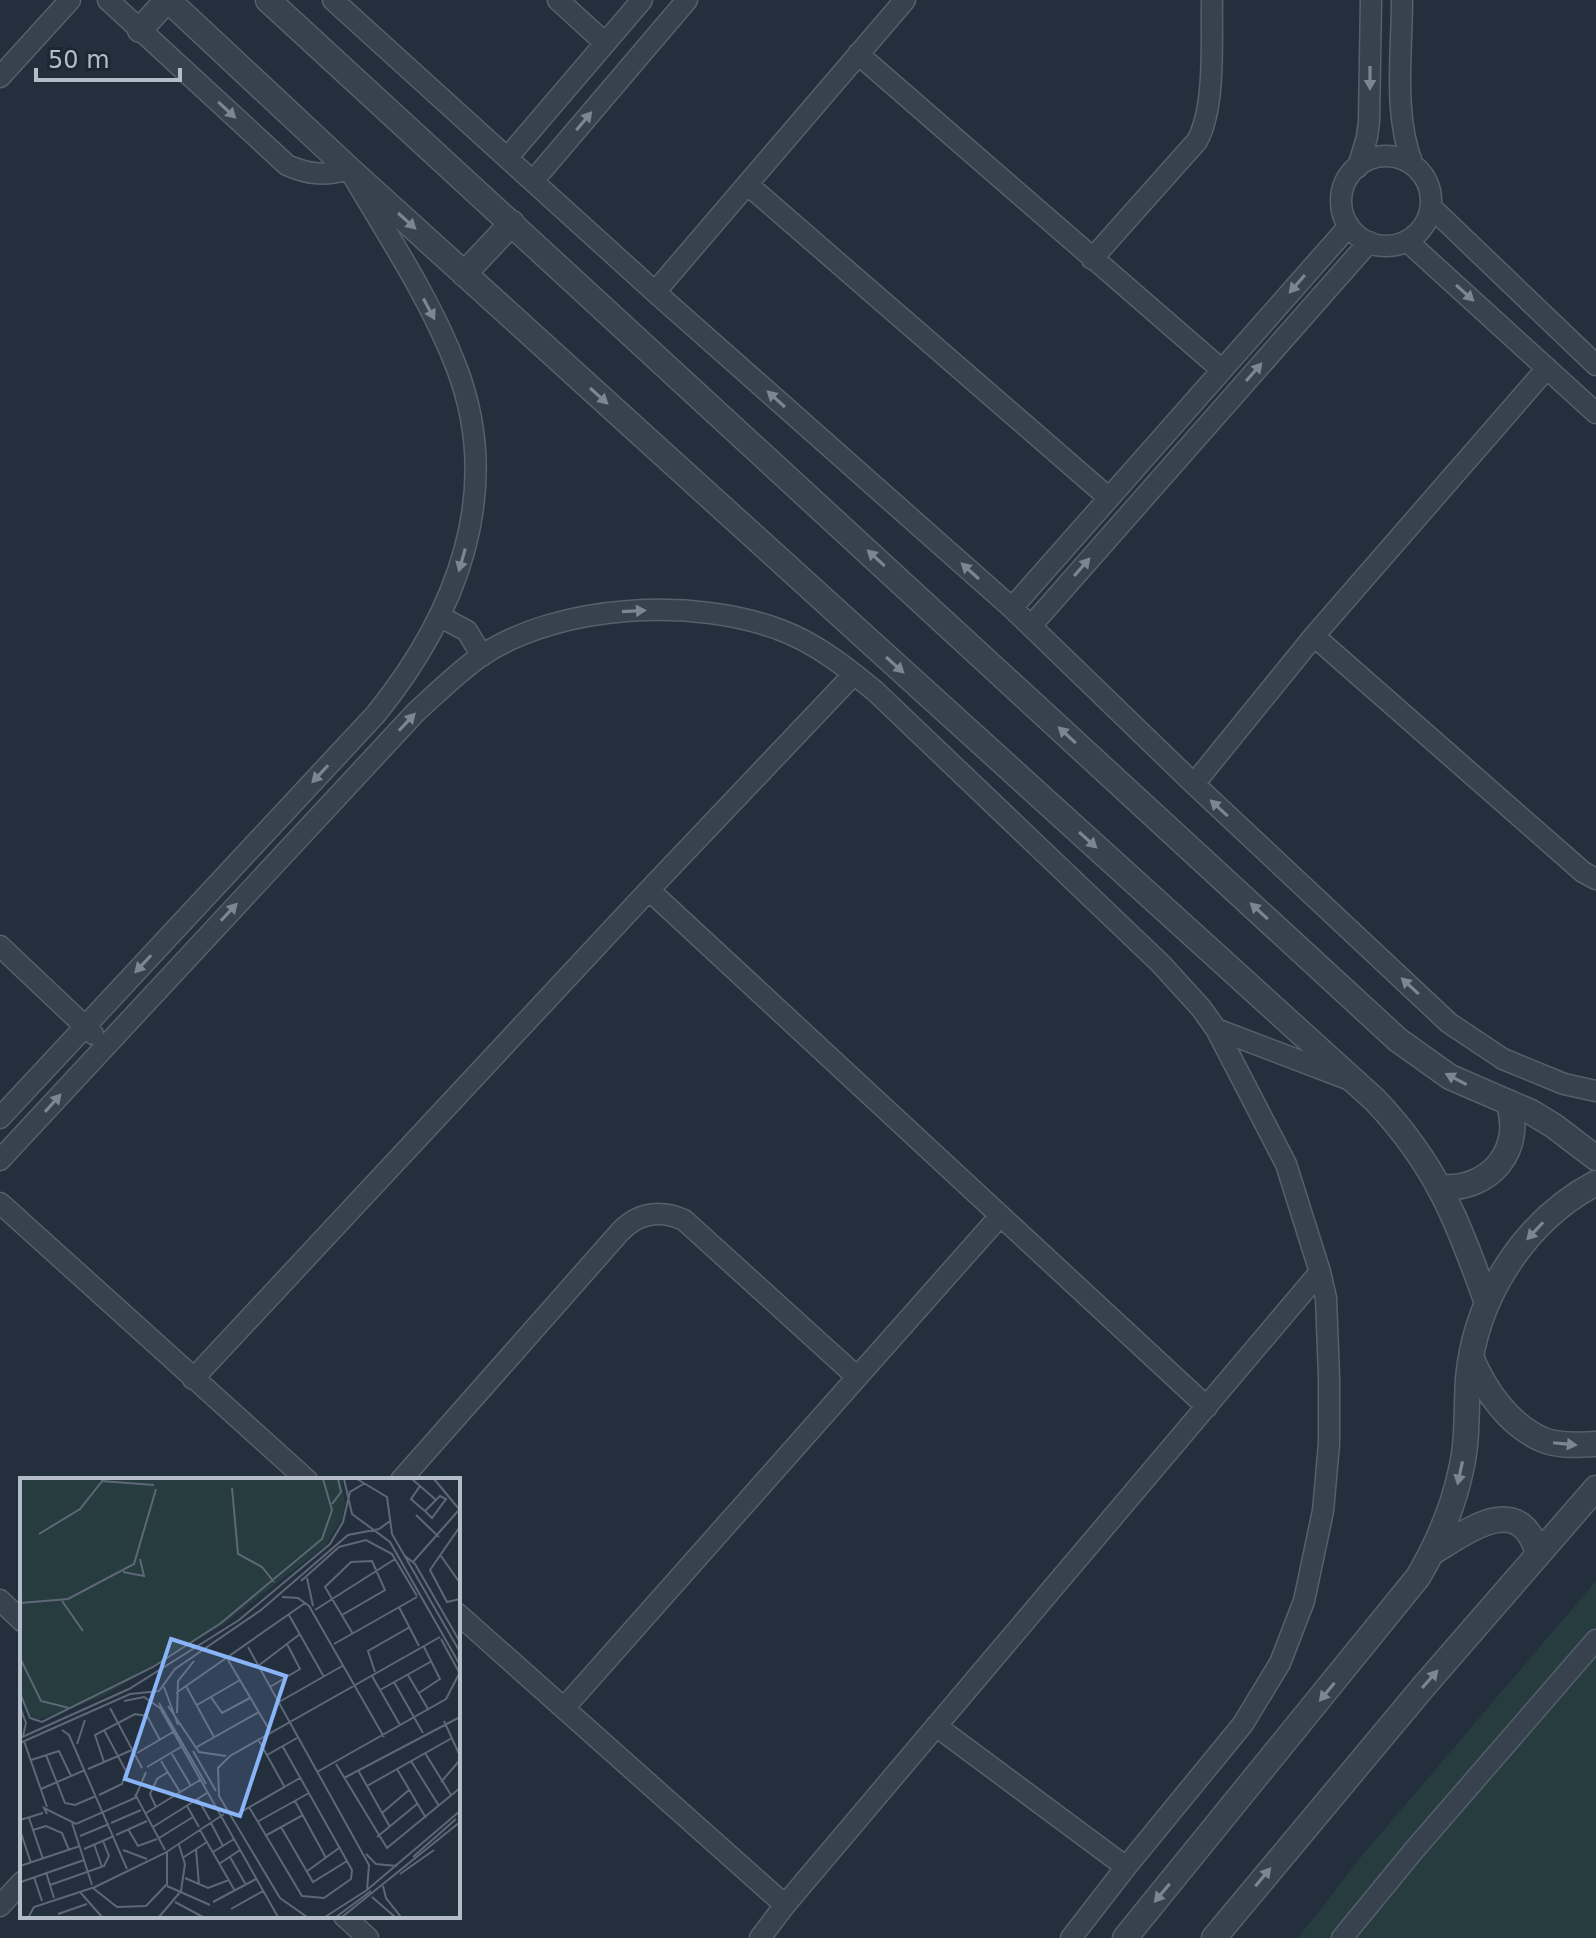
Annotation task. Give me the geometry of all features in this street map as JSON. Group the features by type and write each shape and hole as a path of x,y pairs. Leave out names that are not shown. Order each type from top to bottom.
{"street":[{"path":"0,77 70,0"},
{"path":"108,0 287,165 310,173 334,173 349,169"},
{"path":"140,30 167,0 464,274 1354,1082 1402,1130 1441,1187 1464,1237 1487,1303"},
{"path":"268,0 1398,1040 1450,1077 1554,1126 1596,1158"},
{"path":"333,0 655,292 1012,608 1449,1023 1503,1059 1533,1073 1596,1091"},
{"path":"558,0 605,43"},
{"path":"508,157 642,0"},
{"path":"533,181 687,0"},
{"path":"655,292 905,0"},
{"path":"1092,259 1197,141 1203,130 1208,105 1212,0"},
{"path":"1358,167 1379,157 1403,159 1413,165 1428,183 1431,207 1421,230 1407,241 1388,246 1369,242 1344,218 1341,199 1344,186 1358,167 1369,121 1371,0"},
{"path":"1402,0 1402,114 1405,140 1413,165"},
{"path":"858,54 1222,370"},
{"path":"0,1118 376,714 415,662 441,617 461,566 472,511 474,453 465,395 457,367 427,305 349,169"},
{"path":"747,184 1109,498"},
{"path":"1431,207 1592,361 1563,383"},
{"path":"464,274 512,223"},
{"path":"1012,608 1349,226"},
{"path":"1407,241 1596,413"},
{"path":"1031,626 1369,242"},
{"path":"1194,784 1314,636 1547,368"},
{"path":"0,1160 416,712 482,656 563,622 627,610 676,609 742,618 784,631 854,674 1161,964 1201,1008 1216,1029 1286,1164 1326,1298 1329,1444 1323,1511 1304,1601 1280,1663 1243,1724 1071,1938"},
{"path":"441,617 467,631 482,656"},
{"path":"1314,636 1583,872 1596,879"},
{"path":"193,1379 854,674"},
{"path":"649,890 1207,1407"},
{"path":"0,946 105,1045"},
{"path":"1216,1029 1354,1082"},
{"path":"1441,1187 1474,1184 1500,1164 1511,1145 1513,1134 1512,1112 1508,1102"},
{"path":"1125,1938 1402,1601 1433,1552 1455,1497 1462,1467 1471,1357 1487,1303 1499,1279 1529,1236 1566,1203 1596,1183"},
{"path":"0,1203 305,1478"},
{"path":"403,1478 626,1225 646,1215 672,1215 684,1220 856,1376"},
{"path":"564,1708 1000,1216"},
{"path":"760,1938 1320,1272"},
{"path":"1471,1357 1496,1401 1533,1434 1547,1441 1596,1444"},
{"path":"1214,1938 1263,1876 1596,1488"},
{"path":"1433,1552 1480,1524 1492,1519 1505,1519 1527,1531 1538,1554"},
{"path":"1,1605 20,1619"},
{"path":"460,1616 785,1905"},
{"path":"1342,1938 1596,1640"},
{"path":"936,1726 1126,1867"},
{"path":"0,1906 20,1884"},
{"path":"346,1918 368,1938"}],"green space":[{"path":"1596,1581 1596,1938 1298,1938 1365,1852"}]}
